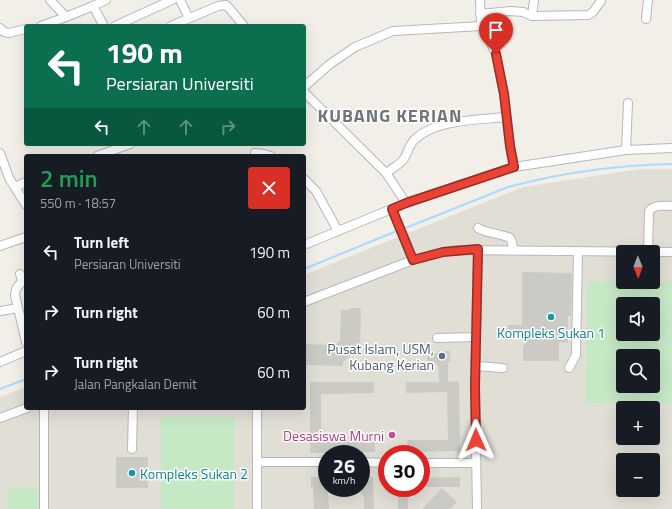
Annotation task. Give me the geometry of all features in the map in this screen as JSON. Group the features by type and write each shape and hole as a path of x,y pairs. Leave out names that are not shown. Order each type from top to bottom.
{"street":[{"path":"50,0 66,17"},
{"path":"49,24 106,0"},
{"path":"119,24 172,0"},
{"path":"180,0 189,18"},
{"path":"480,0 482,26 496,54 504,94 514,167"},
{"path":"532,16 534,0"},
{"path":"646,19 648,0"},
{"path":"480,14 511,11 523,12 532,16 588,15 593,12 601,1"},
{"path":"176,24 218,6 226,5 242,24"},
{"path":"93,6 103,24"},
{"path":"306,85 330,64 355,47 392,31 482,26"},
{"path":"0,28 4,32 9,33 24,29"},
{"path":"306,94 386,173 406,203"},
{"path":"626,150 628,103"},
{"path":"386,173 404,159 409,146 426,131 446,124 506,117"},
{"path":"102,154 124,146"},
{"path":"306,244 406,203 514,167 626,150 672,148"},
{"path":"0,153 9,178 24,201"},
{"path":"256,153 264,154"},
{"path":"306,181 316,191 338,231"},
{"path":"16,187 24,183"},
{"path":"648,245 649,211 651,208 656,206 672,206"},
{"path":"392,209 413,260"},
{"path":"478,228 483,231 499,234 512,239 514,250"},
{"path":"0,246 24,238"},
{"path":"306,301 413,260 443,252 478,249 616,252"},
{"path":"476,509 476,337 478,249"},
{"path":"570,368 576,355 578,251"},
{"path":"660,252 672,252"},
{"path":"20,274 22,280 15,292 24,334"},
{"path":"0,311 18,308"},
{"path":"436,338 476,337"},
{"path":"0,362 24,352"},
{"path":"476,366 503,368"},
{"path":"0,418 24,409"},
{"path":"44,410 44,509"},
{"path":"132,449 133,410"},
{"path":"257,410 257,509"},
{"path":"257,462 318,462"},
{"path":"430,463 476,463"}],"shaded area":[{"path":"640,169 672,169 672,509 0,509 0,397 24,388 24,410 306,410 306,274 523,187"}],"green space":[{"path":"587,282 616,282 616,289 660,289 660,282 672,282 672,403 660,403 660,401 616,401 616,403 586,403"},
{"path":"161,417 234,417 234,509 161,509"},
{"path":"8,488 38,488 38,509 8,509"}],"building":[{"name":"Kompleks Sukan 1","path":"522,272 572,273 571,316 568,316 568,343 559,342 559,361 523,361 525,333 507,333 508,325 522,325"},
{"path":"349,308 360,308 359,310 361,310 360,350 356,350 343,362 343,366 306,365 306,344 335,345 340,341 341,310 349,310"},
{"path":"439,351 450,351 450,362 448,362 448,382 459,381 460,451 430,452 430,445 407,445 407,440 448,440 447,392 406,393 406,382 439,382 438,365 436,365 436,362 427,363 427,353 439,353"},
{"path":"310,382 374,382 374,393 321,394 321,442 375,441 375,452 370,452 370,445 318,445 318,453 310,453"},
{"name":"Kompleks Sukan 2","path":"116,457 148,457 148,488 116,488"},
{"path":"311,477 318,477 318,497 328,497 329,509 314,509 313,487 311,487"},
{"path":"370,477 373,477 374,509 364,509 364,497 370,497"},
{"path":"460,477 460,487 430,487 430,478"},
{"path":"442,488 457,502 450,509 422,509"},
{"path":"398,497 408,497 408,509 398,509"}],"waterway":[{"path":"403,229 508,187 528,182 610,168 672,164"},
{"path":"306,268 399,230"},
{"path":"0,389 24,380"}],"place":[{"name":"Kompleks Sukan 1","path":"551,317"},
{"name":"Pusat Islam, USM, Kubang Kerian","path":"442,356"},
{"name":"Desasiswa Murni","path":"392,435"},
{"name":"Kompleks Sukan 2","path":"132,473"}],"district":[{"name":"KUBANG KERIAN","path":"390,115"}],"route":[{"path":"476,440 475,387 478,249 443,252 413,260 392,209 514,167 504,94 496,54"}]}
